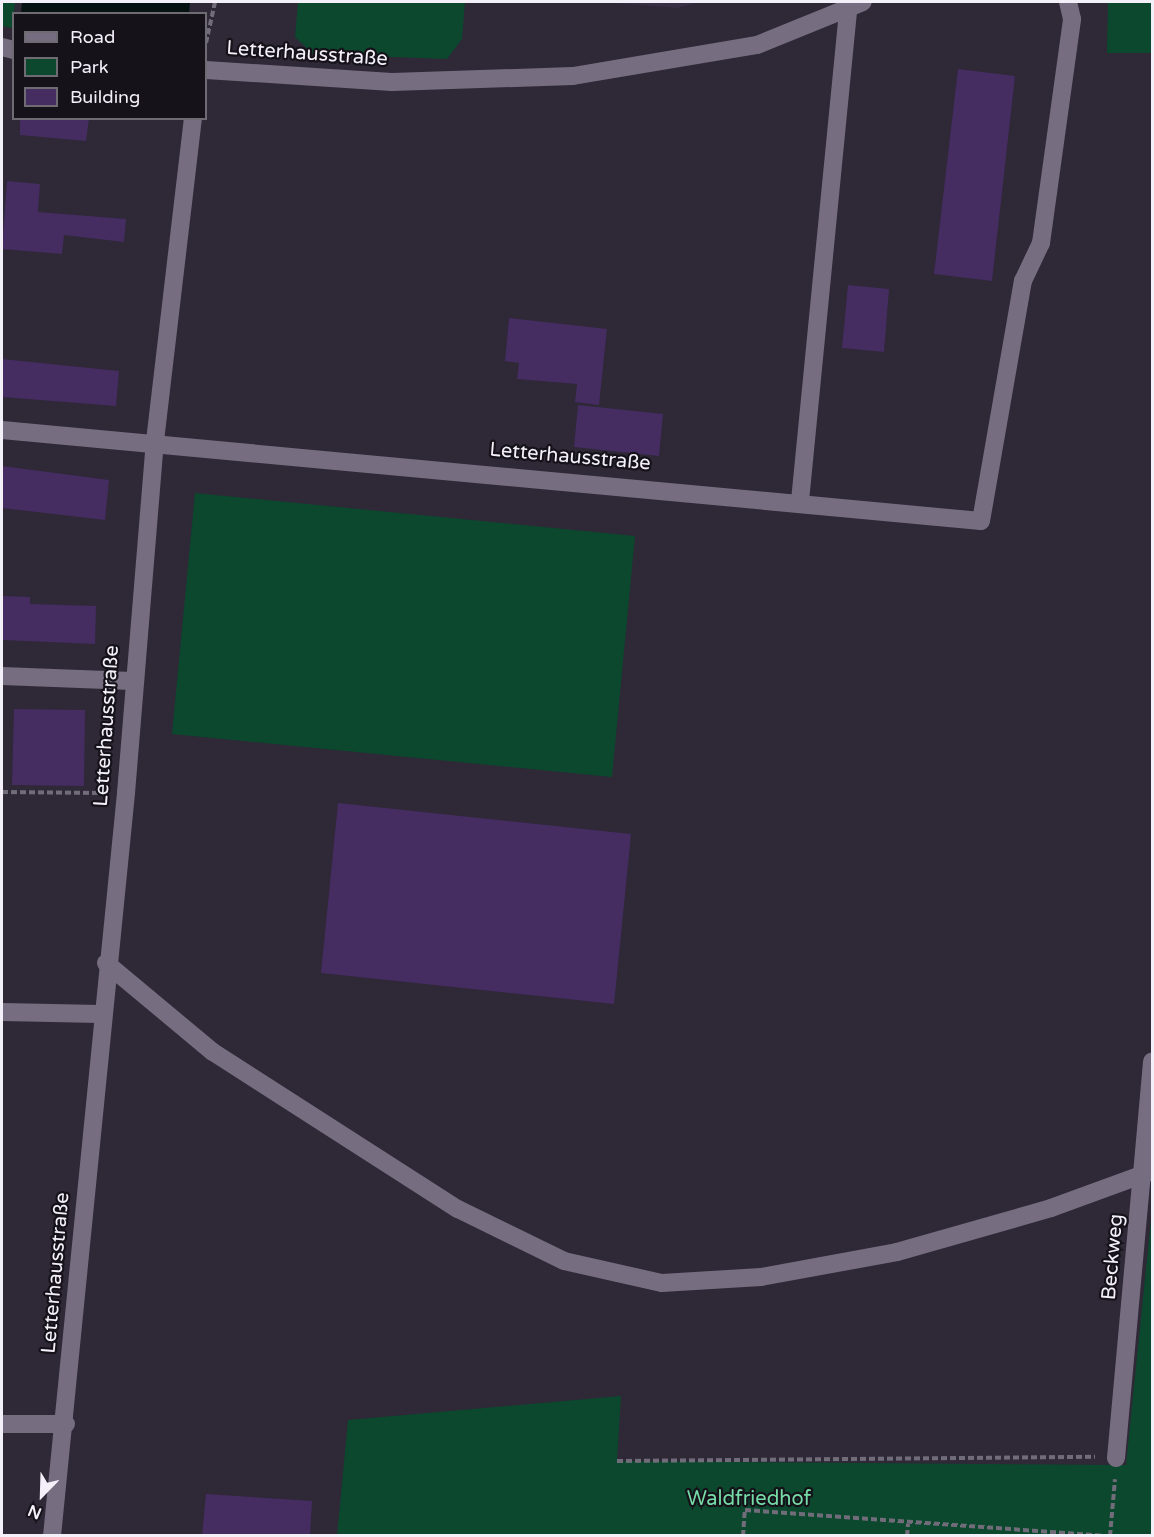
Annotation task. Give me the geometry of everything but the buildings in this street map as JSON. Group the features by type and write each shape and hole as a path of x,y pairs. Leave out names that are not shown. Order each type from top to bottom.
{"street":[{"name":"Letterhausstraße","path":"155,441 800,501 981,521 1023,281 1041,243 1072,19 1068,2"},
{"name":"Letterhausstraße","path":"207,70 392,82 573,76 757,45 856,6"},
{"path":"800,501 856,6"},
{"name":"Letterhausstraße","path":"52,1536 66,1424 100,1014 126,794 132,681 155,441 193,120"},
{"path":"2,430 155,441"},
{"path":"2,676 132,681"},
{"path":"106,963 213,1052 458,1209 564,1261 662,1283 761,1277 897,1252 1052,1208 1147,1172"},
{"path":"2,1012 100,1014"},
{"name":"Beckweg","path":"1116,1458 1147,1172 1152,1061"},
{"path":"2,1424 66,1424"}],"path":[{"path":"207,38 215,2"},
{"path":"2,792 126,794"},
{"path":"616,1461 1116,1458 1110,1536"},
{"path":"743,1536 745,1510 908,1524 1104,1536"},
{"path":"907,1536 908,1524"}],"shaded area":[{"path":"22,2 190,2 189,12 21,12"},
{"path":"603,2 699,2 678,8"}],"green space":[{"path":"2,2 15,2 12,12 12,28 2,26"},
{"path":"298,2 465,2 462,39 447,59 313,54 295,37"},
{"path":"1108,2 1152,2 1152,53 1107,53"},
{"path":"195,493 635,536 612,777 172,734"},
{"name":"Waldfriedhof","path":"1152,1210 1152,1535 337,1536 348,1420 621,1396 617,1461 1126,1465"}]}
